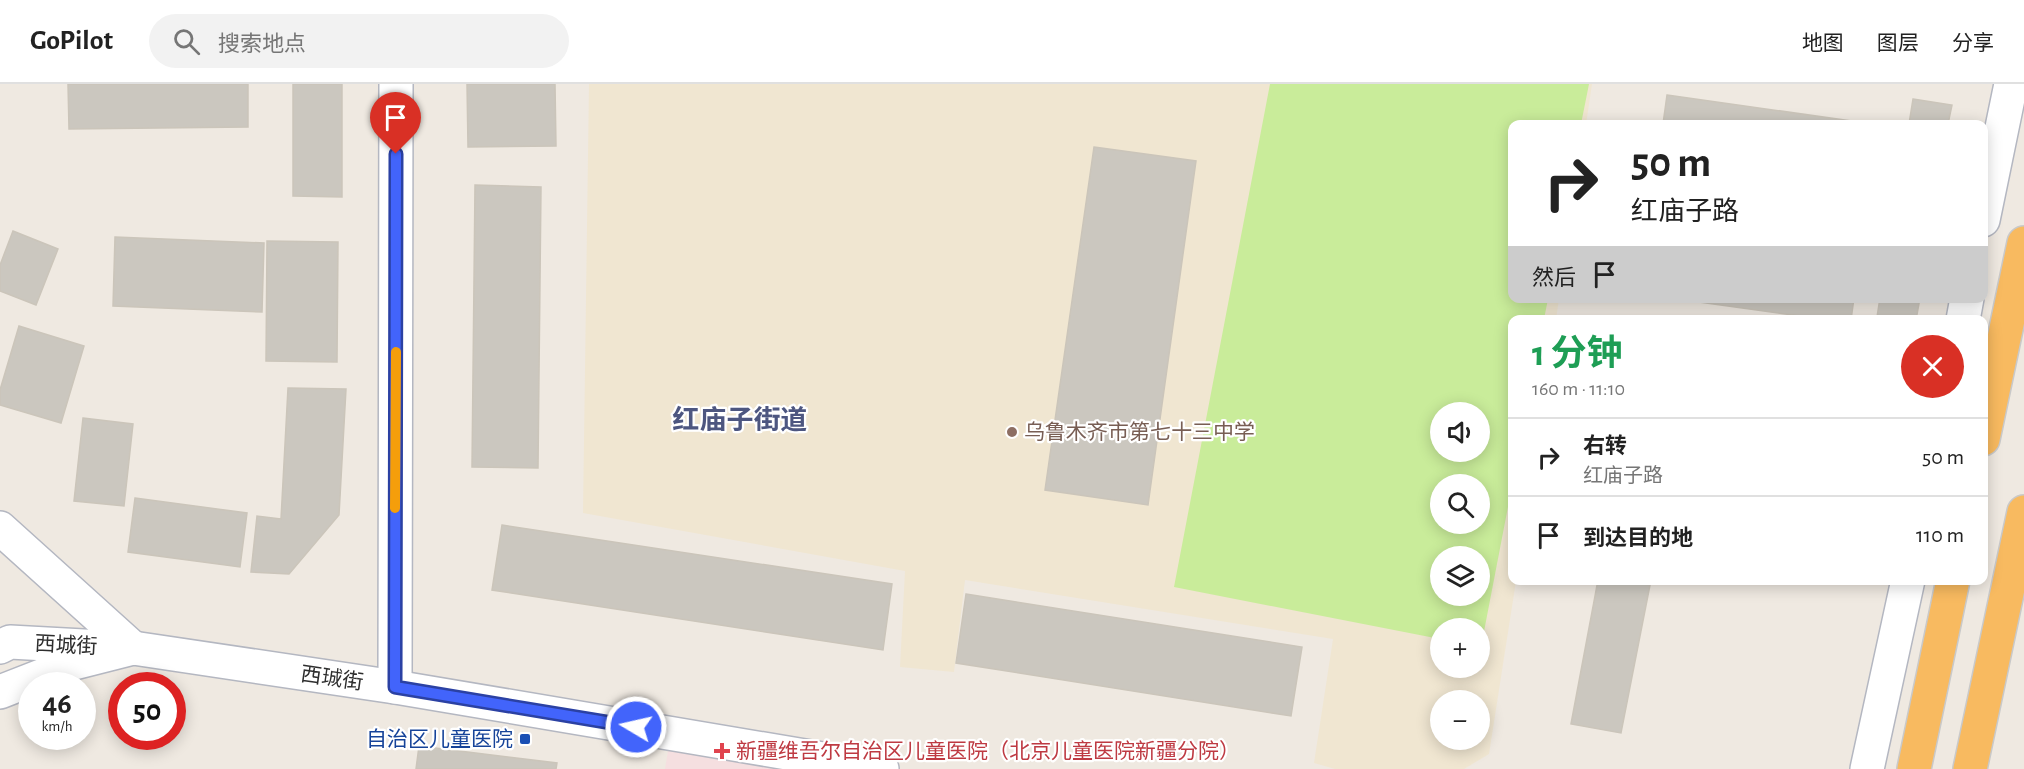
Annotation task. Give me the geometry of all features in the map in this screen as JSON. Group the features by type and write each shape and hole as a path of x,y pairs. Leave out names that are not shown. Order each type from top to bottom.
{"highway":[{"path":"1988,415 2024,243"},
{"path":"1970,769 2024,512"},
{"path":"1914,769 1952,585"}],"main road":[{"path":"395,687 396,84"},
{"path":"1988,196 2011,84"},
{"path":"0,528 133,648"},
{"path":"1867,769 1907,585"},
{"name":"西城街","path":"0,647 10,642 133,648"},
{"name":"西珹街","path":"0,692 74,663 133,648 395,687 882,769"}],"shaded area":[{"name":"乌鲁木齐市第七十三中学","path":"589,84 1592,84 1587,120 1508,120 1508,303 1558,303 1557,315 1508,315 1508,585 1515,585 1490,748 1490,690 1430,690 1430,750 1490,750 1489,754 1464,769 1335,769 1314,763 1333,639 965,580 954,672 900,667 905,571 583,513"},
{"name":"新疆维吾尔自治区儿童医院（北京儿童医院新疆分院）","path":"671,733 882,769 665,769"}],"green space":[{"path":"1270,84 1589,84 1582,120 1508,120 1508,303 1547,303 1545,315 1508,315 1508,507 1490,600 1490,546 1430,546 1430,606 1489,606 1487,618 1430,618 1430,637 1174,587"}],"building":[{"path":"68,84 248,84 248,127 69,129"},
{"path":"293,84 342,84 342,197 293,196"},
{"path":"467,84 555,84 556,146 468,147"},
{"path":"1667,95 1845,120 1664,120"},
{"path":"1913,99 1952,105 1949,120 1910,120"},
{"path":"1094,147 1196,161 1148,505 1045,490"},
{"path":"475,185 541,187 538,468 472,467"},
{"path":"13,231 58,249 36,305 0,291 0,265"},
{"path":"115,237 264,243 262,312 113,306"},
{"path":"267,241 338,242 337,362 266,361"},
{"path":"1706,303 1853,303 1852,315 1792,315"},
{"path":"1879,303 1919,303 1917,315 1877,315"},
{"path":"19,326 84,346 61,423 0,405 0,390"},
{"path":"288,388 346,389 339,515 289,574 251,572 257,516 281,519"},
{"path":"83,418 133,424 124,506 74,501"},
{"path":"135,498 247,513 240,567 128,552"},
{"path":"502,525 892,584 883,650 492,590"},
{"path":"1597,585 1650,585 1621,733 1571,724"},
{"path":"966,594 1302,647 1291,716 956,663"},
{"path":"419,746 557,763 556,769 416,769"}],"slow traffic":[{"path":"395,508 396,352"}],"place":[{"name":"乌鲁木齐市第七十三中学","path":"1012,432"},
{"name":"自治区儿童医院","path":"525,739"},
{"name":"新疆维吾尔自治区儿童医院（北京儿童医院新疆分院）","path":"722,751"}],"district":[{"name":"红庙子街道","path":"740,420"}],"route":[{"path":"396,154 395,687 636,727"}]}
